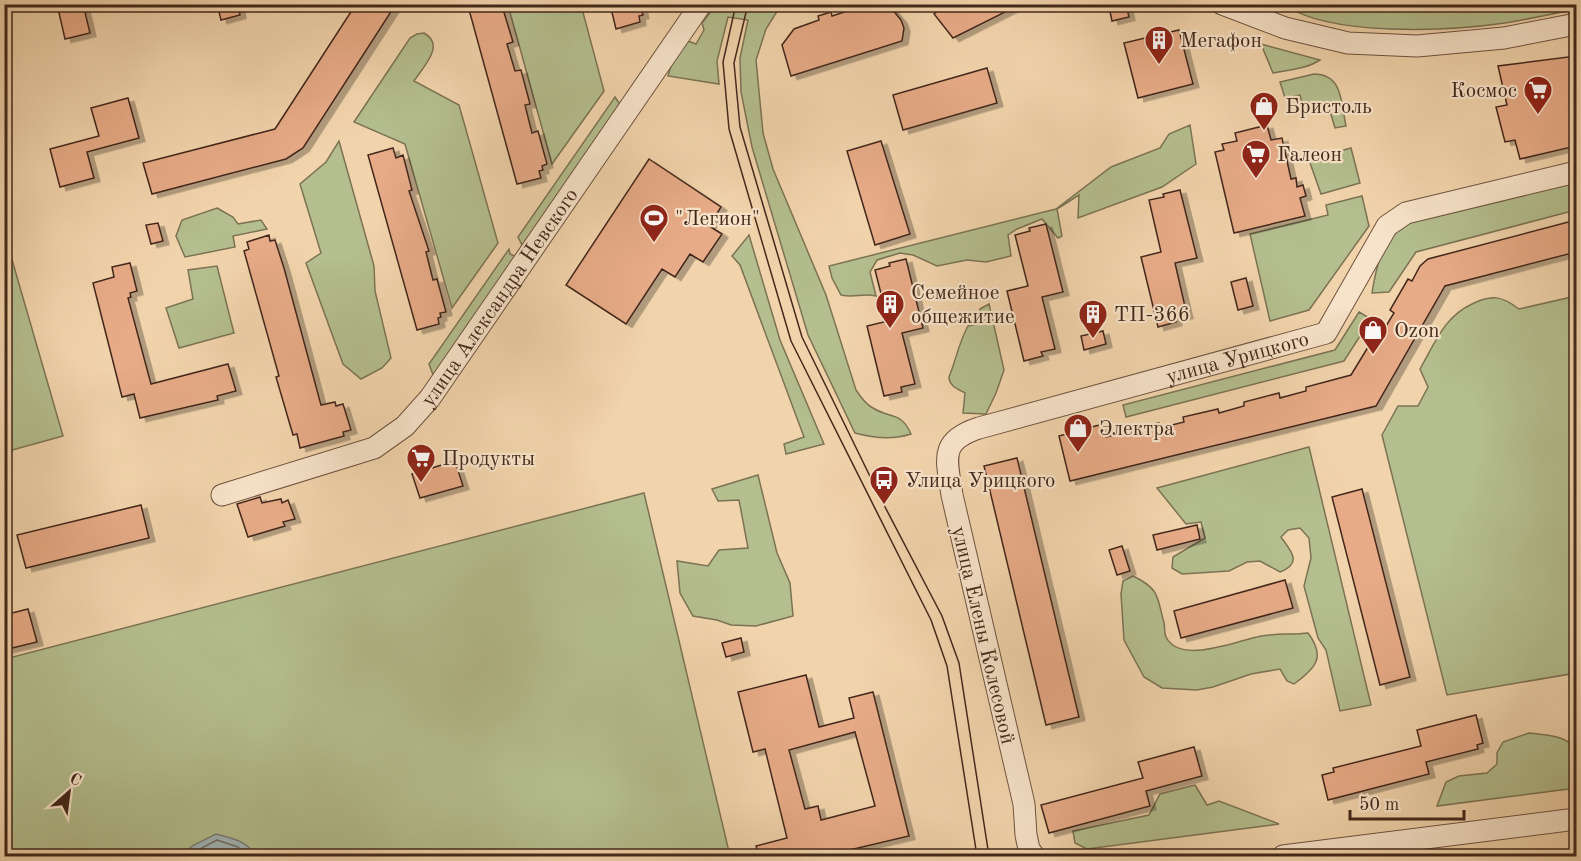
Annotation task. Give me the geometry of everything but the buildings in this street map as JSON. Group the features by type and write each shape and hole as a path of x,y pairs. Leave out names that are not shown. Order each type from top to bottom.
{"street":[{"name":"улица Александра Невского","path":"222,495 374,448 391,438 418,413 495,306 701,4"},
{"path":"1227,7 1285,28 1348,43 1417,46 1504,38 1576,24"},
{"name":"улица Урицкого","path":"978,428 1326,333 1387,226 1406,213 1576,172"},
{"name":"улица Елены Колесовой","path":"978,428 964,433 953,441 947,454 947,463 952,495 1023,804 1029,849 1034,856"},
{"path":"1283,856 1576,819"}],"green space":[{"path":"1576,4 1576,9 1505,23 1423,29 1360,27 1331,22 1305,15 1285,5"},
{"path":"508,5 581,5 604,91 552,164"},
{"path":"716,5 781,5 766,29 756,60 763,133 773,169 826,295 856,390 870,406 903,422 911,434 883,438 855,433 808,335 752,147 741,92 740,58 748,20 728,17 717,61 719,84 668,76 674,56 688,41 696,44 704,30 702,23"},
{"path":"424,33 430,38 433,50 414,81 459,105 498,243 452,308 405,144 354,122 410,38"},
{"path":"1261,44 1320,60 1303,67 1273,73"},
{"path":"1314,74 1323,75 1336,84 1346,126 1335,128 1329,108 1305,114 1300,95 1285,98 1280,82"},
{"path":"615,97 621,106 523,247 518,237"},
{"path":"1190,125 1196,164 1162,187 1078,218 1079,195 1057,209 1062,236 1058,238 1042,219 1008,235 1011,256 986,262 967,260 937,266 913,255 900,253 877,260 870,272 876,296 841,295 832,278 829,266 1056,209 1111,167 1160,148 1169,134"},
{"path":"339,141 374,266 375,291 391,358 382,368 361,379 343,364 306,263 321,253 300,184 326,162"},
{"path":"1351,148 1360,183 1321,194 1309,160"},
{"path":"1576,180 1576,210 1416,252 1389,292 1372,293 1382,252 1393,235 1410,221"},
{"path":"1362,196 1369,226 1309,310 1270,321 1250,234 1328,215 1326,205"},
{"path":"217,208 233,217 238,224 261,220 267,229 233,236 235,247 185,257 176,236 182,220"},
{"path":"4,232 63,436 5,452 4,452"},
{"path":"749,235 780,340 824,444 786,454 784,444 804,437 740,265 732,256"},
{"path":"509,249 510,254 519,258 435,380 429,364"},
{"path":"217,266 234,333 179,348 166,308 193,299 188,270"},
{"path":"1576,296 1576,673 1447,695 1382,435 1398,406 1418,406 1428,387 1420,369 1447,323 1462,309 1491,298 1502,299 1519,309"},
{"path":"989,304 1004,370 986,414 963,413 965,393 952,385 949,377 968,326 979,324 980,309"},
{"path":"1359,312 1371,319 1344,361 1126,417 1123,405 1335,350"},
{"path":"1309,447 1371,705 1340,711 1326,650 1318,638 1304,586 1311,558 1309,538 1300,528 1288,530 1281,537 1293,556 1293,561 1280,572 1260,561 1247,562 1229,571 1182,574 1172,568 1173,557 1205,538 1201,522 1186,524 1157,488"},
{"path":"758,475 777,553 790,583 793,616 756,626 731,625 693,616 680,593 677,561 708,566 719,550 748,548 739,500 718,501 712,489"},
{"path":"644,493 730,856 5,856 5,659"},
{"path":"1133,576 1148,585 1156,595 1165,635 1173,645 1183,649 1209,649 1263,636 1308,633 1316,649 1316,662 1308,673 1294,684 1287,681 1280,669 1251,674 1197,690 1162,688 1144,677 1124,640 1121,594 1123,581"},
{"path":"1529,733 1557,737 1571,745 1576,760 1576,788 1437,806 1446,782 1459,776 1487,773 1497,764 1497,753 1503,742"},
{"path":"1195,785 1207,805 1219,801 1279,824 1087,849 1075,843 1073,831 1149,815 1160,794"}],"water":[{"path":"216,834 244,844 255,856 182,856 192,846"}],"tram line":[{"path":"736,4 723,62 729,129 791,341 931,620 947,666 977,856"},
{"path":"748,4 734,63 740,127 802,337 884,505 942,616 959,663 989,856"},
{"path":"1515,856 1576,849"}],"place":[{"name":"Мегафон","path":"1159,66"},
{"name":"Космос","path":"1538,116"},
{"name":"Бристоль","path":"1264,132"},
{"name":"Галеон","path":"1256,180"},
{"name":"\"Легион\"","path":"654,244"},
{"name":"Семейное общежитие","path":"890,330"},
{"name":"ТП-366","path":"1093,340"},
{"name":"Ozon","path":"1373,356"},
{"name":"Электра","path":"1078,454"},
{"name":"Продукты","path":"421,484"},
{"name":"Улица Урицкого","path":"884,506"}]}
